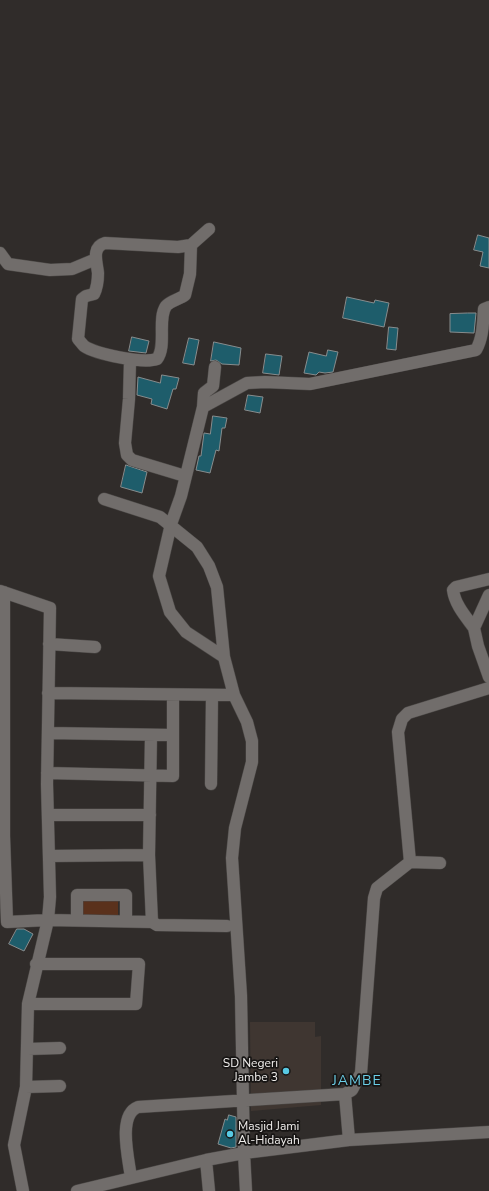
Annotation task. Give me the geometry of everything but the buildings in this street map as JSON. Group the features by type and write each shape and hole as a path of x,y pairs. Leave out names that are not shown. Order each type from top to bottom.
{"street":[{"path":"191,245 190,274 185,295 167,305 164,310 160,356 154,360 130,361 83,345 78,339 82,299 86,296 94,294 96,290 98,271 95,266 97,248 105,242 178,247 191,245 209,229"},
{"path":"0,253 8,264 50,270 72,269 96,259"},
{"path":"203,407 236,391 247,383 265,382 310,384 476,350 482,331 484,309 489,307"},
{"path":"130,361 129,399 125,443 127,455 132,460 185,476"},
{"path":"215,367 213,386 205,392 203,407 181,496 171,524 159,576 170,612 186,632 224,657"},
{"path":"104,499 160,517 171,524 197,547 209,566 217,587 224,657 234,695 247,722 252,741 252,762 235,828 232,858 241,996 246,1191"},
{"path":"489,579 456,587 453,590 454,596 462,612 474,628 478,646 489,677"},
{"path":"22,1191 14,1145 26,1087 28,1004 36,964 48,920 50,897 47,773 50,608 2,591 2,833 7,922 48,920 77,920 227,926"},
{"path":"474,628 489,595"},
{"path":"49,644 94,647"},
{"path":"410,862 398,732 402,719 408,714 489,688"},
{"path":"48,693 234,695"},
{"path":"47,773 173,776 173,695"},
{"path":"211,784 212,695"},
{"path":"48,733 172,734"},
{"path":"151,735 149,855 152,922"},
{"path":"48,815 150,815"},
{"path":"49,856 149,855"},
{"path":"131,1178 126,1130 128,1115 131,1110 138,1107 345,1094 352,1090 361,1073 374,898 377,888 410,862 440,863"},
{"path":"77,920 78,894 126,895 126,921"},
{"path":"28,1004 136,1004 139,964 36,964"},
{"path":"28,1049 60,1048"},
{"path":"26,1087 60,1086"},
{"path":"345,1094 349,1140"},
{"path":"77,1191 206,1160 244,1153 349,1140 489,1132"},
{"path":"206,1160 209,1191"}],"shaded area":[{"path":"83,897 118,898 118,918 83,917"},
{"name":"SD Negeri Jambe 3","path":"250,1022 315,1022 315,1037 321,1036 321,1105 251,1111"}],"place":[{"name":"SD Negeri Jambe 3","path":"286,1071"},
{"name":"Masjid Jami Al-Hidayah","path":"230,1134"}],"district":[{"name":"JAMBE","path":"357,1082"}]}
